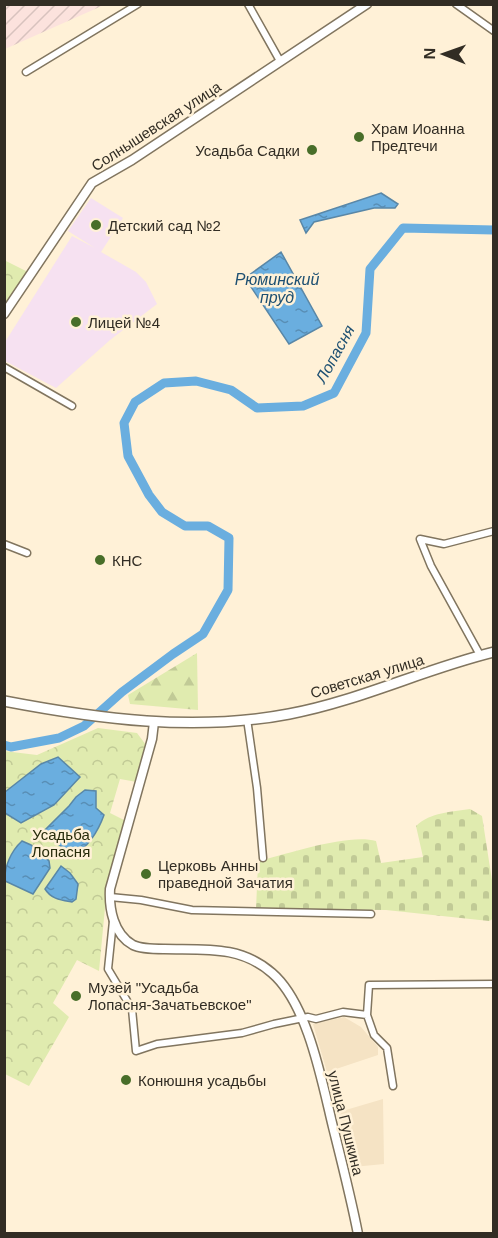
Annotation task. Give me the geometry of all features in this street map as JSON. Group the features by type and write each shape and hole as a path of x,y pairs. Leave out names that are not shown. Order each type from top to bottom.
{"main road":[{"name":"Солнышевская улица","path":"4,314 92,183 132,160 367,4"},
{"name":"Советская улица","path":"4,701 41,708 154,722 222,722 289,714 322,706 494,652"},
{"name":"улица Пушкина","path":"154,722 152,739 110,889 110,910 123,935 134,945 156,949 220,950 242,954 274,974 289,991 303,1019 325,1092 358,1233"}],"street":[{"path":"26,72 138,4"},
{"path":"248,4 280,61"},
{"path":"456,4 494,31"},
{"path":"4,367 72,406"},
{"path":"480,656 431,566 420,539 444,544 494,531"},
{"path":"4,544 27,553"},
{"path":"247,719 257,788 262,858"},
{"path":"110,897 141,900 192,910 371,914"},
{"path":"114,920 108,969 132,1009 136,1051 157,1044 242,1033 308,1017 316,1019 342,1012 366,1015"},
{"path":"393,1086 387,1048 374,1035 366,1015 369,985 494,984"}],"shaded area":[{"path":"5,4 104,4 104,5 5,49"},
{"name":"Лицей №4","path":"91,198 123,218 101,252 136,272 146,282 157,304 110,340 56,388 5,361 5,342 72,236 95,248 68,231"},
{"path":"344,1017 361,1027 378,1047 378,1055 327,1072 313,1024"},
{"path":"383,1099 384,1164 353,1167 339,1112"}],"green space":[{"path":"4,260 28,272 5,307"},
{"path":"197,653 198,710 130,704 128,695"},
{"name":"Усадьба Лопасня","path":"98,728 137,733 146,745 137,782 120,779 110,813 126,821 106,897 99,971 77,960 53,1003 69,1017 29,1086 5,1074 4,751 37,755"},
{"path":"470,809 482,816 493,887 493,919 489,921 386,910 256,909 258,864 262,860 320,845 365,839 376,841 381,863 423,857 416,826 435,815"}],"water":[{"path":"381,193 398,204 395,208 374,208 314,222 306,233 300,220"},
{"name":"Рюминский пруд","path":"281,252 322,326 289,344 245,278"},
{"path":"58,757 80,777 54,805 21,823 5,813 5,792 41,764"},
{"path":"85,790 96,791 96,808 104,815 96,833 83,849 72,854 42,833"},
{"path":"22,841 31,845 49,861 50,868 33,894 5,881 9,860"},
{"path":"61,866 78,884 76,899 72,902 53,897 45,889"}],"waterway":[{"name":"Лопасня","path":"4,745 11,747 59,738 84,726 122,692 203,634 228,590 229,538 208,526 185,526 162,512 149,495 128,456 124,423 135,402 164,383 196,381 231,390 257,408 303,406 334,393 366,333 370,269 403,228 494,230"}],"place":[{"name":"Храм Иоанна Предтечи","path":"359,137"},
{"name":"Усадьба Садки","path":"312,150"},
{"name":"Детский сад №2","path":"96,225"},
{"name":"Лицей №4","path":"76,322"},
{"name":"КНС","path":"100,560"},
{"name":"Церковь Анны праведной Зачатия","path":"146,874"},
{"name":"Музей \"Усадьба Лопасня-Зачатьевское\"","path":"76,996"},
{"name":"Конюшня усадьбы","path":"126,1080"}]}
